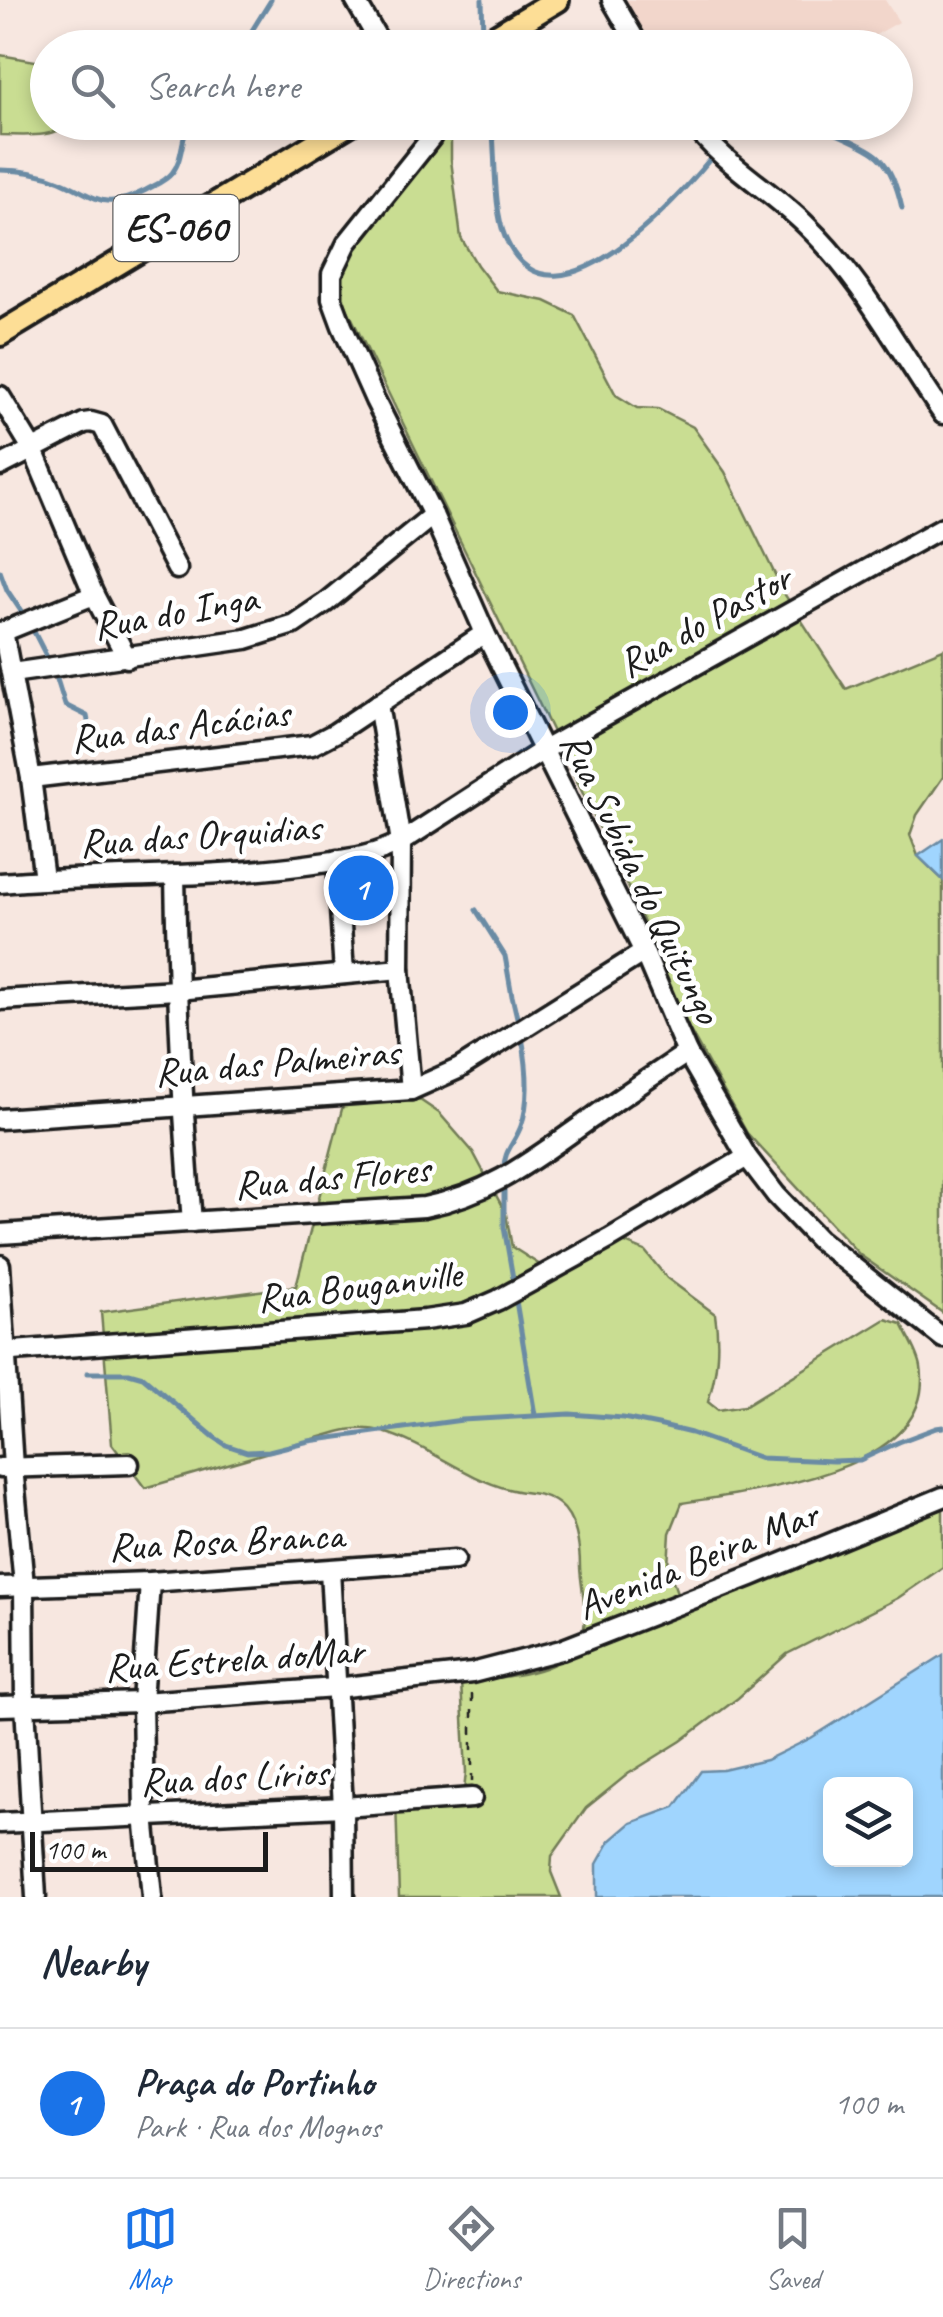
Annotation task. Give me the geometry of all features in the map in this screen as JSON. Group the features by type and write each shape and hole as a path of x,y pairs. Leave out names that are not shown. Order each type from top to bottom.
{"main road":[{"path":"507,30 557,0"},
{"name":"ES-060","path":"0,334 322,140"}],"street":[{"path":"355,0 372,30"},
{"path":"612,0 630,30"},
{"name":"Rua Subida do Quitungo","path":"428,140 347,243 332,274 332,298 342,326 485,633 644,952 687,1053 747,1157 818,1239 943,1338"},
{"path":"710,140 807,225 847,270 937,393 943,414"},
{"path":"0,396 33,450 94,595 127,658"},
{"path":"0,466 78,426 91,422 102,425 177,570"},
{"name":"Rua do Inga","path":"12,673 246,640 294,624 433,515"},
{"name":"Rua do Pastor","path":"401,842 542,751 943,527"},
{"path":"44,879 31,778 2,632 94,595"},
{"name":"Rua das Acácias","path":"31,778 312,745 485,633"},
{"path":"378,704 401,842 400,969 410,1090"},
{"name":"Rua das Orquidias","path":"0,883 276,869 361,858 401,842"},
{"path":"337,860 344,974"},
{"path":"175,875 182,1105 192,1222"},
{"name":"Rua das Palmeiras","path":"0,1119 410,1090 458,1069 644,952"},
{"path":"0,1000 177,990 400,969"},
{"name":"Rua das Flores","path":"0,1234 424,1207 452,1202 519,1170 687,1053"},
{"name":"Rua Bouganville","path":"4,1352 466,1314 609,1239 747,1157"},
{"path":"0,1264 7,1468 24,1586 24,1705 36,1897"},
{"path":"7,1468 130,1464"},
{"name":"Avenida Beira Mar","path":"472,1674 561,1650 943,1498"},
{"name":"Rua Rosa Branca","path":"0,1587 150,1582 456,1560"},
{"path":"330,1570 344,1897"},
{"path":"150,1582 142,1702 144,1815 152,1897"},
{"name":"Rua Estrela doMar","path":"0,1706 142,1702 472,1674"},
{"name":"Rua dos Lírios","path":"0,1823 472,1798"}],"path":[{"path":"472,1674 472,1798"}],"shaded area":[{"path":"622,0 885,0 899,22 885,30 644,30"}],"green space":[{"path":"0,55 30,60 30,135 0,135"},
{"path":"437,140 451,140 461,238 477,265 497,291 545,301 574,315 616,395 637,408 658,409 693,427 725,472 785,595 846,689 943,649 943,777 917,815 910,835 918,856 943,880 943,1313 860,1255 747,1133 678,1009 636,903 330,273"},
{"path":"374,859 380,915 348,915 343,861"},
{"path":"343,1095 414,1096 439,1113 473,1152 506,1214 512,1247 548,1270 582,1265 606,1235 645,1251 667,1278 715,1314 717,1359 708,1402 718,1410 744,1406 886,1319 902,1324 920,1362 918,1403 900,1431 871,1453 834,1470 752,1492 682,1503 670,1533 668,1566 681,1605 720,1601 774,1569 943,1509 943,1567 898,1598 787,1654 738,1698 586,1808 552,1856 551,1872 561,1897 399,1897 396,1800 464,1791 461,1682 534,1671 567,1656 578,1644 585,1620 579,1551 573,1524 565,1510 546,1497 492,1484 415,1445 372,1429 338,1432 145,1488 112,1444 101,1312 296,1286"}],"water":[{"path":"943,839 943,880 918,856"},
{"path":"943,1655 943,1897 597,1897 597,1864 610,1841 631,1823 675,1807 701,1771 766,1760 811,1738"}],"waterway":[{"path":"252,30 271,0"},
{"path":"482,0 483,30"},
{"path":"0,170 38,174 102,200 120,200 170,176 184,140"},
{"path":"493,140 497,197 505,237 527,267 556,275 589,266 624,244 658,215 725,140"},
{"path":"850,140 884,162 902,208"},
{"path":"0,571 25,617"},
{"path":"31,626 55,673 65,705 87,716 91,735"},
{"path":"476,910 505,956 519,1026"},
{"path":"504,1170 526,1104 527,1070 522,1037"},
{"path":"504,1181 504,1227 514,1284"},
{"path":"515,1295 535,1415"},
{"path":"87,1373 143,1377 214,1437 247,1452 462,1420 570,1414 658,1425 761,1458 833,1461 860,1460 943,1427"}],"place":[{"name":"Praça do Portinho","path":"361,888"}]}
